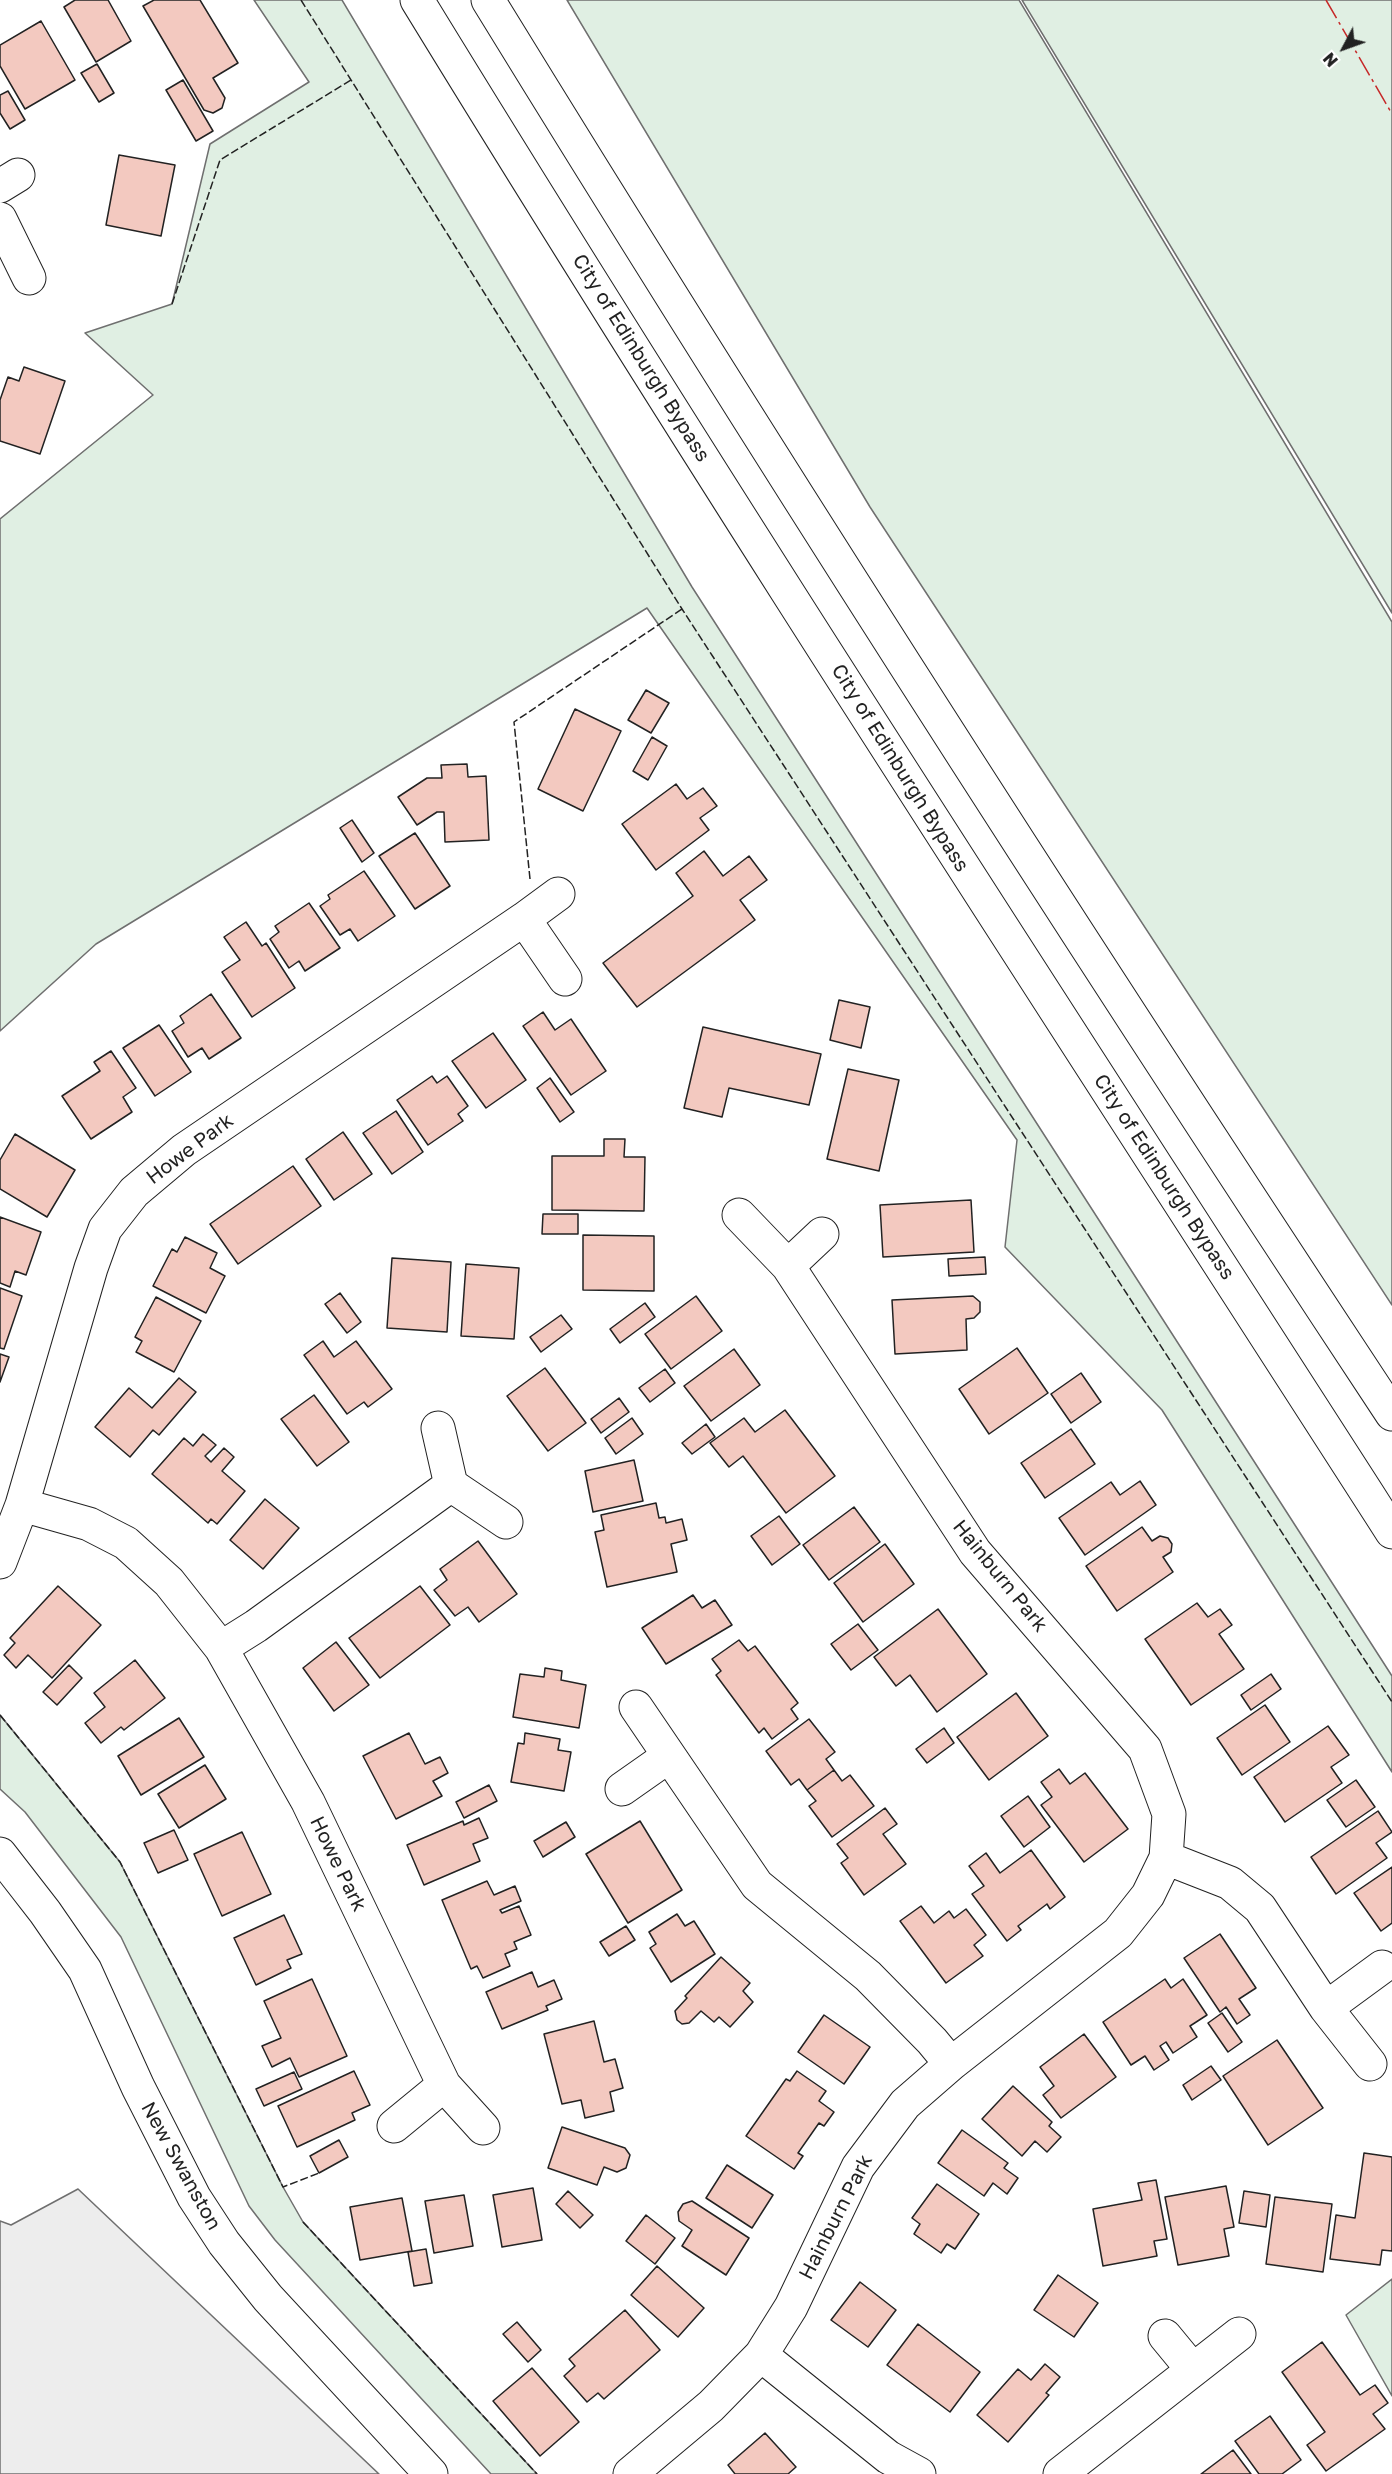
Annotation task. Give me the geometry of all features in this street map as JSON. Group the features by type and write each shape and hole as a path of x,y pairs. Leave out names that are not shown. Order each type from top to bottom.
{"main road":[{"name":"City of Edinburgh Bypass","path":"417,0 499,134 940,831 1392,1532"},
{"path":"488,0 1011,831 1392,1414"},
{"path":"0,219 29,278"},
{"name":"Howe Park","path":"0,1562 22,1505 91,1268 105,1229 134,1192 184,1150 558,894"},
{"path":"524,919 565,980"},
{"name":"Hainburn Park","path":"630,2474 711,2406 761,2355 791,2307 858,2167 904,2104 951,2064 1118,1933 1148,1894 1166,1858 1169,1814 1146,1749 975,1552 788,1266 739,1215"},
{"path":"788,1266 822,1234"},
{"path":"438,1428 451,1485 506,1522"},
{"path":"221,1648 256,1626 451,1485"},
{"name":"Howe Park","path":"22,1505 89,1524 126,1543 169,1582 221,1648 308,1802 444,2085 483,2128"},
{"path":"636,1707 758,1885 868,1976 932,2041 951,2064"},
{"path":"622,1789 669,1756"},
{"name":"New Swanston","path":"0,1854 45,1912 85,1970 138,2087 194,2197 224,2243 268,2298 431,2474"},
{"path":"1166,1858 1230,1883 1260,1908 1326,2008 1370,2064"},
{"path":"1326,2008 1382,1967"},
{"path":"394,2126 444,2085"},
{"path":"1060,2474 1239,2334"},
{"path":"1166,2336 1193,2370"},
{"path":"761,2355 888,2457 919,2474"}],"green space":[{"path":"254,0 342,0 692,587 1392,1676 1392,1772 1162,1410 1005,1247 1017,1140 647,608 96,944 0,1031 0,519 153,395 85,333 172,304 210,144 309,82"},
{"path":"567,0 1019,0 1392,622 1392,1305 870,507"},
{"path":"1022,0 1392,0 1392,613"},
{"path":"0,1715 120,1862 283,2187 303,2222 537,2474 491,2474 275,2240 249,2206 121,1937 25,1812 0,1789"},
{"path":"1392,2279 1392,2396 1346,2315"}],"shaded area":[{"path":"78,2189 379,2474 0,2474 0,2221 11,2225"}],"building":[{"path":"75,0 108,0 131,41 96,62 64,7"},
{"path":"154,0 200,0 238,63 213,78 225,98 222,108 213,113 204,110 143,6"},
{"path":"41,21 75,80 25,109 0,66 0,45"},
{"path":"97,64 114,93 99,102 81,73"},
{"path":"183,80 213,131 196,141 166,90"},
{"path":"8,91 25,120 10,129 0,113 0,95"},
{"path":"119,155 175,165 161,236 106,225"},
{"path":"24,367 65,381 40,454 0,441 0,400 8,377 19,381"},
{"path":"646,690 669,703 651,733 628,720"},
{"path":"575,709 621,731 583,811 538,789"},
{"path":"652,737 667,746 648,780 633,771"},
{"path":"467,764 468,777 486,776 489,840 445,842 444,812 437,812 417,825 398,797 427,778 442,778 441,765"},
{"path":"676,784 687,799 703,788 717,806 700,818 709,830 656,870 622,824"},
{"path":"352,820 374,853 362,862 340,828"},
{"path":"415,833 450,886 415,909 379,856"},
{"path":"704,851 723,876 749,856 767,880 740,900 755,920 637,1007 603,963 693,896 676,873"},
{"path":"364,871 395,916 358,941 350,929 340,935 320,906 330,899 328,895"},
{"path":"309,903 340,948 305,971 299,961 289,968 270,939 279,932 275,926"},
{"path":"246,922 262,946 266,943 295,988 252,1017 222,972 240,960 224,937"},
{"path":"211,994 241,1038 209,1059 202,1048 188,1057 172,1031 184,1023 180,1016"},
{"path":"839,1000 870,1007 861,1048 830,1040"},
{"path":"543,1012 555,1030 571,1019 606,1071 571,1095 523,1026"},
{"path":"159,1025 191,1072 155,1096 123,1048"},
{"path":"703,1027 821,1054 809,1105 729,1088 722,1117 684,1108"},
{"path":"493,1033 526,1080 486,1108 452,1061"},
{"path":"111,1051 136,1088 123,1097 132,1112 91,1139 62,1096 100,1071 94,1062"},
{"path":"848,1069 899,1080 879,1171 827,1159"},
{"path":"432,1076 437,1083 447,1076 468,1106 458,1114 463,1121 428,1145 397,1100"},
{"path":"550,1078 574,1112 560,1122 537,1088"},
{"path":"396,1111 423,1152 392,1174 363,1133"},
{"path":"343,1132 372,1174 334,1200 306,1159"},
{"path":"15,1134 75,1170 47,1217 0,1189 0,1160"},
{"path":"604,1139 625,1139 624,1157 645,1157 644,1211 552,1210 552,1156 604,1156"},
{"path":"293,1166 321,1206 238,1264 210,1224"},
{"path":"971,1200 974,1252 883,1257 880,1205"},
{"path":"543,1214 578,1214 578,1234 542,1234"},
{"path":"0,1217 41,1232 26,1275 15,1271 10,1287 0,1283"},
{"path":"583,1235 654,1236 654,1291 583,1290"},
{"path":"185,1237 217,1253 210,1268 225,1276 206,1313 153,1286 172,1249 177,1252"},
{"path":"985,1257 986,1274 949,1276 948,1259"},
{"path":"392,1258 451,1262 447,1332 387,1328"},
{"path":"466,1264 519,1268 514,1339 461,1336"},
{"path":"0,1288 22,1296 4,1349 0,1348"},
{"path":"340,1293 361,1322 347,1333 325,1304"},
{"path":"696,1296 722,1331 671,1369 645,1334"},
{"path":"973,1296 980,1302 980,1312 974,1318 966,1319 967,1350 895,1354 892,1300"},
{"path":"156,1297 201,1321 174,1372 136,1352 142,1341 135,1337"},
{"path":"645,1303 655,1317 620,1343 610,1329"},
{"path":"561,1315 572,1329 541,1352 530,1337"},
{"path":"323,1341 334,1357 356,1341 392,1389 368,1407 364,1402 347,1414 304,1355"},
{"path":"1017,1348 1048,1393 989,1434 959,1389"},
{"path":"734,1349 760,1385 711,1421 684,1386"},
{"path":"0,1354 9,1357 0,1382"},
{"path":"545,1368 586,1423 548,1451 507,1396"},
{"path":"665,1369 675,1383 650,1402 639,1388"},
{"path":"1081,1373 1101,1402 1071,1423 1051,1394"},
{"path":"179,1378 196,1392 159,1435 153,1430 130,1457 95,1427 129,1388 152,1408"},
{"path":"314,1395 349,1442 317,1466 281,1419"},
{"path":"619,1398 629,1412 601,1433 591,1419"},
{"path":"785,1410 835,1476 786,1513 743,1456 729,1467 710,1443 744,1418 755,1432"},
{"path":"632,1418 643,1434 616,1454 605,1438"},
{"path":"706,1424 715,1437 692,1454 682,1443"},
{"path":"1071,1429 1095,1464 1045,1498 1021,1463"},
{"path":"203,1434 216,1445 205,1456 211,1462 224,1448 234,1457 222,1471 245,1491 217,1524 211,1519 208,1523 152,1474 184,1438 193,1446"},
{"path":"634,1460 643,1501 593,1512 585,1471"},
{"path":"1140,1481 1156,1505 1085,1555 1059,1518 1111,1482 1120,1495"},
{"path":"265,1499 299,1528 263,1569 230,1540"},
{"path":"656,1503 659,1518 665,1517 666,1523 682,1519 687,1540 671,1544 677,1572 607,1587 595,1532 604,1530 601,1515"},
{"path":"854,1507 880,1542 829,1580 803,1545"},
{"path":"779,1516 800,1544 772,1565 751,1536"},
{"path":"1142,1527 1152,1541 1160,1536 1168,1538 1172,1544 1171,1552 1163,1557 1173,1572 1117,1611 1086,1566"},
{"path":"478,1541 517,1594 479,1622 468,1607 455,1616 434,1590 447,1580 440,1569"},
{"path":"885,1544 914,1584 863,1622 834,1583"},
{"path":"58,1586 101,1625 52,1678 28,1655 16,1668 4,1655 15,1643 10,1638"},
{"path":"420,1586 450,1625 380,1678 349,1638"},
{"path":"693,1595 702,1608 715,1600 732,1625 666,1664 642,1628"},
{"path":"1197,1603 1208,1617 1220,1609 1232,1625 1219,1634 1244,1669 1191,1705 1145,1639"},
{"path":"938,1609 987,1674 937,1712 910,1675 896,1686 874,1657"},
{"path":"858,1624 878,1650 851,1670 831,1644"},
{"path":"739,1640 748,1651 755,1646 798,1703 791,1709 798,1719 772,1739 764,1728 759,1733 716,1675 721,1671 712,1659"},
{"path":"336,1642 369,1685 334,1711 303,1668"},
{"path":"135,1660 165,1698 124,1730 121,1727 101,1743 85,1723 105,1707 94,1693"},
{"path":"69,1665 82,1678 57,1705 43,1692"},
{"path":"545,1668 562,1671 561,1680 586,1685 579,1728 513,1717 520,1674 544,1677"},
{"path":"1271,1674 1281,1689 1251,1710 1241,1695"},
{"path":"1016,1693 1048,1736 989,1780 957,1737"},
{"path":"1265,1705 1290,1742 1242,1775 1217,1738"},
{"path":"179,1718 204,1757 141,1795 118,1756"},
{"path":"809,1719 835,1752 826,1759 834,1770 807,1790 799,1779 791,1785 766,1751"},
{"path":"1328,1726 1349,1755 1331,1767 1342,1783 1285,1822 1254,1777"},
{"path":"944,1728 954,1743 927,1763 916,1749"},
{"path":"409,1733 425,1764 440,1757 448,1773 433,1781 442,1796 396,1819 363,1756"},
{"path":"525,1733 560,1739 558,1750 571,1752 564,1791 511,1782 518,1743 524,1744"},
{"path":"205,1765 226,1799 179,1828 158,1794"},
{"path":"1059,1769 1070,1784 1085,1773 1128,1829 1084,1862 1041,1805 1052,1797 1041,1782"},
{"path":"834,1770 842,1781 850,1775 874,1806 832,1837 809,1806 816,1801 807,1790"},
{"path":"1356,1780 1375,1807 1346,1827 1327,1800"},
{"path":"489,1785 497,1801 464,1818 456,1802"},
{"path":"1028,1796 1050,1827 1024,1847 1001,1816"},
{"path":"885,1808 897,1824 883,1834 906,1864 864,1895 841,1863 848,1858 837,1844"},
{"path":"1378,1811 1392,1832 1376,1843 1387,1858 1336,1894 1311,1857"},
{"path":"479,1818 488,1838 473,1844 480,1861 424,1885 407,1845 463,1821 464,1825"},
{"path":"640,1821 682,1890 628,1923 586,1854"},
{"path":"566,1822 575,1837 543,1857 534,1841"},
{"path":"174,1830 188,1860 158,1873 144,1843"},
{"path":"242,1832 271,1894 222,1916 194,1854"},
{"path":"1031,1850 1065,1897 1050,1909 1047,1904 1018,1926 1021,1930 1007,1941 972,1894 984,1886 969,1866 986,1853 1000,1873"},
{"path":"1392,1867 1392,1923 1381,1931 1354,1893"},
{"path":"487,1881 494,1895 515,1886 521,1901 500,1910 502,1913 519,1906 531,1935 514,1942 517,1949 505,1954 510,1966 483,1978 477,1966 471,1969 442,1900"},
{"path":"921,1906 934,1923 949,1911 954,1918 966,1909 986,1935 974,1945 983,1956 946,1983 900,1921"},
{"path":"677,1914 685,1926 694,1921 715,1954 671,1982 650,1948 656,1944 649,1932"},
{"path":"284,1915 302,1954 287,1960 291,1968 256,1985 234,1938"},
{"path":"626,1926 635,1940 609,1956 600,1942"},
{"path":"1220,1934 1256,1988 1239,1999 1250,2015 1237,2024 1226,2007 1220,2012 1184,1958"},
{"path":"721,1957 750,1983 743,1991 753,2002 730,2027 719,2017 714,2022 701,2011 689,2023 682,2024 677,2020 675,2011 687,1998 685,1996"},
{"path":"532,1972 538,1987 554,1980 562,1999 546,2006 548,2010 502,2029 486,1992"},
{"path":"312,1979 347,2056 299,2077 290,2058 272,2067 262,2046 281,2038 264,2001"},
{"path":"1165,1979 1171,1988 1183,1979 1207,2015 1190,2026 1197,2037 1173,2053 1166,2042 1160,2046 1169,2060 1154,2070 1145,2056 1131,2065 1103,2022"},
{"path":"1222,2013 1242,2042 1228,2052 1208,2023"},
{"path":"824,2015 870,2047 844,2084 798,2052"},
{"path":"594,2021 604,2062 615,2059 623,2088 610,2092 614,2111 585,2118 581,2100 562,2104 544,2034"},
{"path":"1084,2034 1116,2077 1061,2118 1043,2095 1054,2086 1040,2067"},
{"path":"1277,2040 1323,2108 1268,2145 1223,2076"},
{"path":"1211,2066 1221,2080 1192,2100 1183,2085"},
{"path":"354,2071 370,2105 352,2113 355,2120 297,2147 278,2106"},
{"path":"797,2071 826,2091 819,2101 834,2112 824,2126 819,2123 798,2153 803,2156 794,2169 746,2136 786,2079 790,2081"},
{"path":"294,2072 302,2089 264,2106 256,2089"},
{"path":"1013,2086 1052,2122 1049,2126 1061,2137 1047,2152 1035,2141 1022,2156 982,2119"},
{"path":"562,2127 625,2148 630,2155 626,2168 617,2172 604,2167 597,2185 548,2168"},
{"path":"962,2130 1008,2163 1004,2168 1018,2178 1007,2194 993,2183 984,2196 938,2163"},
{"path":"339,2140 348,2157 319,2173 310,2156"},
{"path":"1364,2153 1392,2157 1392,2251 1382,2250 1380,2265 1330,2259 1336,2215 1355,2218"},
{"path":"727,2165 773,2195 752,2228 706,2198"},
{"path":"1156,2180 1167,2239 1154,2241 1157,2256 1103,2266 1093,2209 1142,2200 1138,2183"},
{"path":"937,2184 979,2214 955,2249 947,2244 941,2253 914,2234 920,2224 912,2218"},
{"path":"1226,2186 1234,2227 1224,2229 1229,2256 1178,2265 1165,2197"},
{"path":"533,2188 542,2240 502,2247 493,2195"},
{"path":"568,2191 593,2215 580,2228 556,2204"},
{"path":"1244,2191 1270,2195 1266,2227 1239,2223"},
{"path":"464,2195 473,2246 434,2253 425,2201"},
{"path":"1275,2197 1332,2204 1323,2272 1266,2264"},
{"path":"402,2198 412,2251 360,2260 350,2207"},
{"path":"692,2201 749,2238 726,2275 682,2246 692,2230 679,2221 678,2212 683,2204"},
{"path":"646,2215 675,2238 655,2264 626,2241"},
{"path":"426,2249 432,2283 414,2286 408,2252"},
{"path":"657,2266 704,2308 678,2337 631,2295"},
{"path":"1058,2275 1098,2303 1074,2337 1034,2310"},
{"path":"860,2282 896,2310 868,2347 831,2320"},
{"path":"625,2310 660,2350 604,2399 598,2393 587,2402 564,2376 575,2366 569,2359"},
{"path":"517,2322 541,2350 528,2362 503,2334"},
{"path":"918,2324 980,2372 950,2412 887,2365"},
{"path":"1322,2342 1360,2395 1375,2385 1388,2403 1373,2414 1385,2429 1326,2471 1307,2445 1325,2432 1282,2372"},
{"path":"1045,2364 1060,2377 1046,2393 1049,2395 1008,2442 977,2415 1018,2369 1031,2380"},
{"path":"532,2368 579,2422 540,2456 493,2401"},
{"path":"1270,2416 1301,2460 1282,2474 1259,2474 1235,2441"},
{"path":"765,2433 796,2467 788,2474 735,2474 728,2465"},
{"path":"1233,2450 1251,2474 1201,2474"}],"fence":[{"path":"301,0 682,609 1392,1702"},
{"path":"172,304 220,160 351,80"},
{"path":"530,879 514,722 682,609"},
{"path":"0,1715 120,1862 283,2187 319,2173"},
{"path":"303,2222 537,2474"}],"power":[{"path":"1326,0 1392,114"}]}
